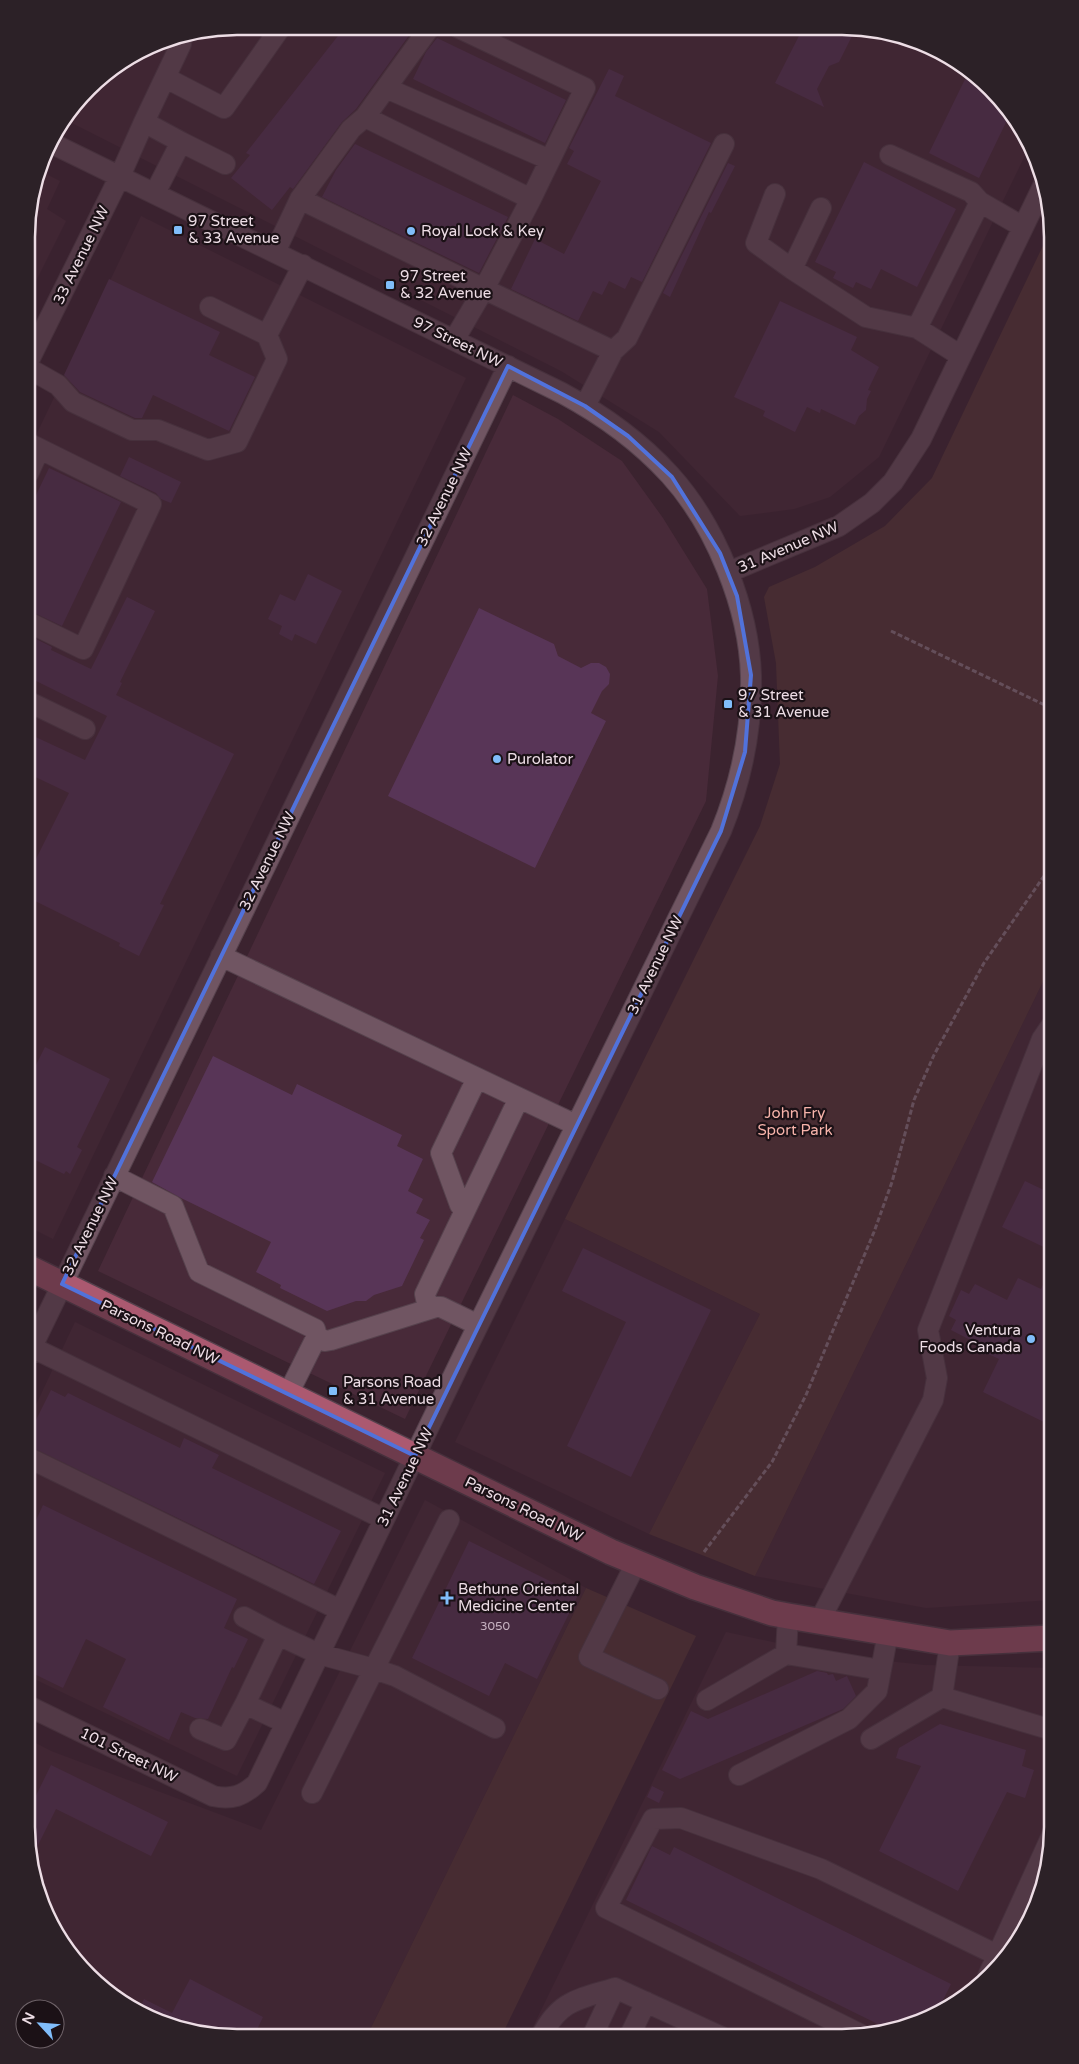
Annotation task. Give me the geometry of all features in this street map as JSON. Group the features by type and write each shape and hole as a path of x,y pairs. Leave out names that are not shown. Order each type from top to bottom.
{"main road":[{"name":"Parsons Road NW","path":"35,1271 636,1563 732,1600 788,1616 950,1643 1044,1638"}],"street":[{"path":"166,78 224,108 275,35"},
{"path":"275,252 300,199 351,129 365,117 425,35"},
{"path":"454,340 484,289 531,200 584,88 474,35"},
{"name":"33 Avenue NW","path":"35,348 120,176 182,44"},
{"path":"386,88 550,160"},
{"path":"365,117 531,200"},
{"path":"144,122 225,164"},
{"path":"155,193 181,142"},
{"path":"586,406 613,351 627,338 724,144"},
{"name":"97 Street NW","path":"57,146 303,265 586,406 628,436 672,477 702,519 729,572"},
{"path":"890,155 971,192 980,202 1023,227"},
{"path":"775,194 756,243 866,318 917,328 961,356"},
{"name":"31 Avenue NW","path":"232,1799 249,1791 257,1784 478,1325 721,831 732,804 740,778 748,727 751,675 739,606 729,572 839,526 872,503 893,482 920,439 1039,194"},
{"path":"300,199 613,351"},
{"path":"917,328 980,202"},
{"path":"792,269 821,208"},
{"path":"267,335 303,265"},
{"path":"35,372 58,384 73,402 132,430 158,430 208,450 237,442 277,359 267,335 210,307"},
{"name":"32 Avenue NW","path":"35,1340 508,366"},
{"path":"35,447 152,504 82,648 35,625"},
{"path":"35,704 85,729"},
{"path":"221,956 576,1125"},
{"path":"819,1622 933,1400 937,1378 928,1330 1044,1036"},
{"path":"465,1209 460,1205 441,1153 478,1078"},
{"path":"428,1308 425,1294 519,1098"},
{"path":"114,1176 173,1206 199,1272 311,1326 317,1332 317,1337 288,1394"},
{"path":"317,1337 325,1341 331,1340 428,1308 441,1307 478,1325"},
{"path":"35,1355 384,1519"},
{"path":"35,1460 340,1610"},
{"path":"312,1793 449,1520"},
{"path":"636,1563 589,1658 658,1689"},
{"path":"786,1654 788,1616"},
{"path":"244,1617 319,1654 395,1676 495,1728"},
{"path":"739,1775 849,1719 877,1691 888,1634"},
{"path":"200,1729 226,1740 278,1635"},
{"path":"942,1696 950,1643"},
{"path":"707,1700 786,1654 881,1670"},
{"path":"871,1740 942,1696 1044,1728"},
{"path":"245,1704 286,1723"},
{"name":"101 Street NW","path":"35,1709 207,1793 232,1799"},
{"path":"852,2029 606,1908 653,1819 681,1818 821,1868 997,1955 1025,1912 1031,1899"},
{"path":"596,2029 614,1988"},
{"path":"545,2029 549,2020 571,2001 614,1988 646,2002 693,2029"},
{"path":"633,2029 646,2002"}],"path":[{"path":"891,631 1044,705"},
{"path":"704,1552 772,1462 806,1395 874,1232 892,1182 914,1100 934,1055 984,963 1044,876"}],"highlighted area":[{"path":"508,366 585,406 628,436 672,477 720,553 737,596 751,675 745,752 721,831 415,1456 62,1284"}],"shaded area":[{"path":"224,35 855,35 882,39 919,50 954,69 975,85 994,104 1010,125 1026,154 879,457 830,497 794,509 740,516 659,432 561,371 71,122 94,94 136,62 160,50 185,42"},
{"path":"45,174 60,181 47,209 66,221 35,283 35,224 39,197"},
{"path":"141,216 466,378 53,1239 35,1230 35,437"},
{"path":"513,395 558,419 622,461 663,518 707,589 718,676 706,801 405,1419 98,1271"},
{"path":"1044,980 1044,1601 926,1608 755,1576"},
{"path":"565,1219 760,1314 649,1534 455,1442"},
{"path":"75,1322 385,1473 237,1776 35,1679 35,1407"},
{"path":"425,1500 586,1588 370,2029 224,2029 197,2025 160,2014 136,2002 104,1979 85,1960 62,1928 50,1904 42,1879 35,1840 35,1743 51,1751 261,1830"},
{"path":"726,1632 833,1655 924,1665 1044,1668 1044,1839 976,1978 954,1995 919,2014 882,2025 855,2029 532,2029"}],"green space":[{"name":"John Fry Sport Park","path":"1044,244 1044,980 755,1576 649,1534 760,1314 565,1219 760,826 780,764 776,663 764,597 769,587 815,567 885,526 932,478"},
{"path":"586,1588 696,1636 505,2029 370,2029"}],"building":[{"path":"339,35 409,35 356,109 342,122 293,189 290,187 272,210 231,178 250,155 246,153"},
{"path":"799,35 852,35 839,62 829,66 817,89 824,107 775,83"},
{"path":"437,38 566,100 545,143 413,79 426,52"},
{"path":"609,69 624,76 615,96 711,143 642,282 631,277 625,289 609,281 602,295 593,291 578,321 511,289 535,239 564,254 601,181 567,164 574,151 569,148"},
{"path":"966,78 985,94 1007,121 979,178 929,153"},
{"path":"355,144 508,217 479,273 322,197 336,170"},
{"path":"864,162 956,209 917,287 881,269 871,289 856,282 853,288 833,278 836,272 815,262"},
{"path":"728,163 735,166 711,213 709,212 670,297 663,293"},
{"path":"109,279 220,332 209,355 255,377 229,431 153,395 142,418 135,418 80,392 64,375"},
{"path":"780,301 857,337 851,350 879,367 868,390 871,391 867,399 866,410 859,416 855,425 821,409 820,413 807,407 795,432 763,416 765,411 734,397"},
{"path":"129,457 181,482 171,503 161,499 156,493 120,476"},
{"path":"49,468 121,502 62,626 35,613 35,497"},
{"path":"308,574 342,591 316,644 295,634 292,641 279,634 282,626 268,619 280,594 295,601"},
{"path":"127,597 155,611 120,682 122,683 116,695 234,754 160,904 164,905 139,956 119,946 120,943 35,901 35,861 69,793 35,777 35,737 85,760 107,716 35,680 35,638 52,647 51,650 91,669"},
{"name":"Purolator","path":"479,608 554,644 558,656 581,668 591,663 599,663 606,667 610,674 609,684 602,691 591,713 606,721 535,868 388,796"},
{"path":"45,1047 110,1079 77,1147 82,1150 70,1174 66,1171 64,1174 35,1160 35,1067"},
{"path":"213,1056 292,1095 297,1084 402,1135 397,1146 423,1159 408,1191 423,1199 416,1213 430,1220 420,1238 424,1240 402,1286 374,1295 366,1301 356,1301 327,1311 280,1288 281,1285 256,1272 271,1242 152,1182"},
{"path":"1025,1181 1044,1190 1044,1247 1002,1227"},
{"path":"583,1248 711,1310 631,1477 567,1446 626,1322 562,1291"},
{"name":"Ventura Foods Canada","path":"1018,1278 1041,1289 1044,1283 1044,1422 983,1392 999,1359 982,1351 984,1347 951,1330 956,1320 949,1316 961,1290 969,1294 975,1284 1007,1300"},
{"path":"51,1390 65,1397 68,1393 180,1448 184,1438 219,1455 212,1468 341,1531 314,1584 35,1449 35,1422"},
{"path":"43,1505 237,1599 224,1628 248,1639 234,1668 232,1667 208,1719 195,1718 181,1712 169,1740 103,1707 126,1659 86,1639 63,1688 35,1674 35,1522"},
{"path":"469,1541 578,1595 537,1679 505,1663 489,1696 412,1658"},
{"path":"817,1671 827,1673 828,1675 833,1674 836,1681 847,1676 856,1696 843,1709 680,1779 662,1770 691,1711 708,1719"},
{"path":"940,1724 1026,1750 1022,1766 1034,1770 1025,1798 1007,1792 958,1891 879,1851 921,1766 896,1758 899,1748"},
{"path":"51,1765 168,1822 151,1856 56,1809 36,1849 35,1798"},
{"path":"652,1786 664,1792 659,1803 647,1797"},
{"path":"652,1846 670,1855 674,1847 951,1984 942,2003 919,2014 880,2025 626,1900"},
{"path":"190,1979 263,2017 257,2029 224,2029 185,2022 160,2014 141,2005 144,1999 172,2013"}],"place":[{"name":"97 Street & 33 Avenue","path":"178,230"},
{"name":"Royal Lock & Key","path":"411,231"},
{"name":"97 Street & 32 Avenue","path":"390,285"},
{"name":"97 Street & 31 Avenue","path":"728,704"},
{"name":"Purolator","path":"497,759"},
{"name":"Ventura Foods Canada","path":"1031,1339"},
{"name":"Parsons Road & 31 Avenue","path":"333,1391"},
{"name":"Bethune Oriental Medicine Center","path":"447,1598"}]}
